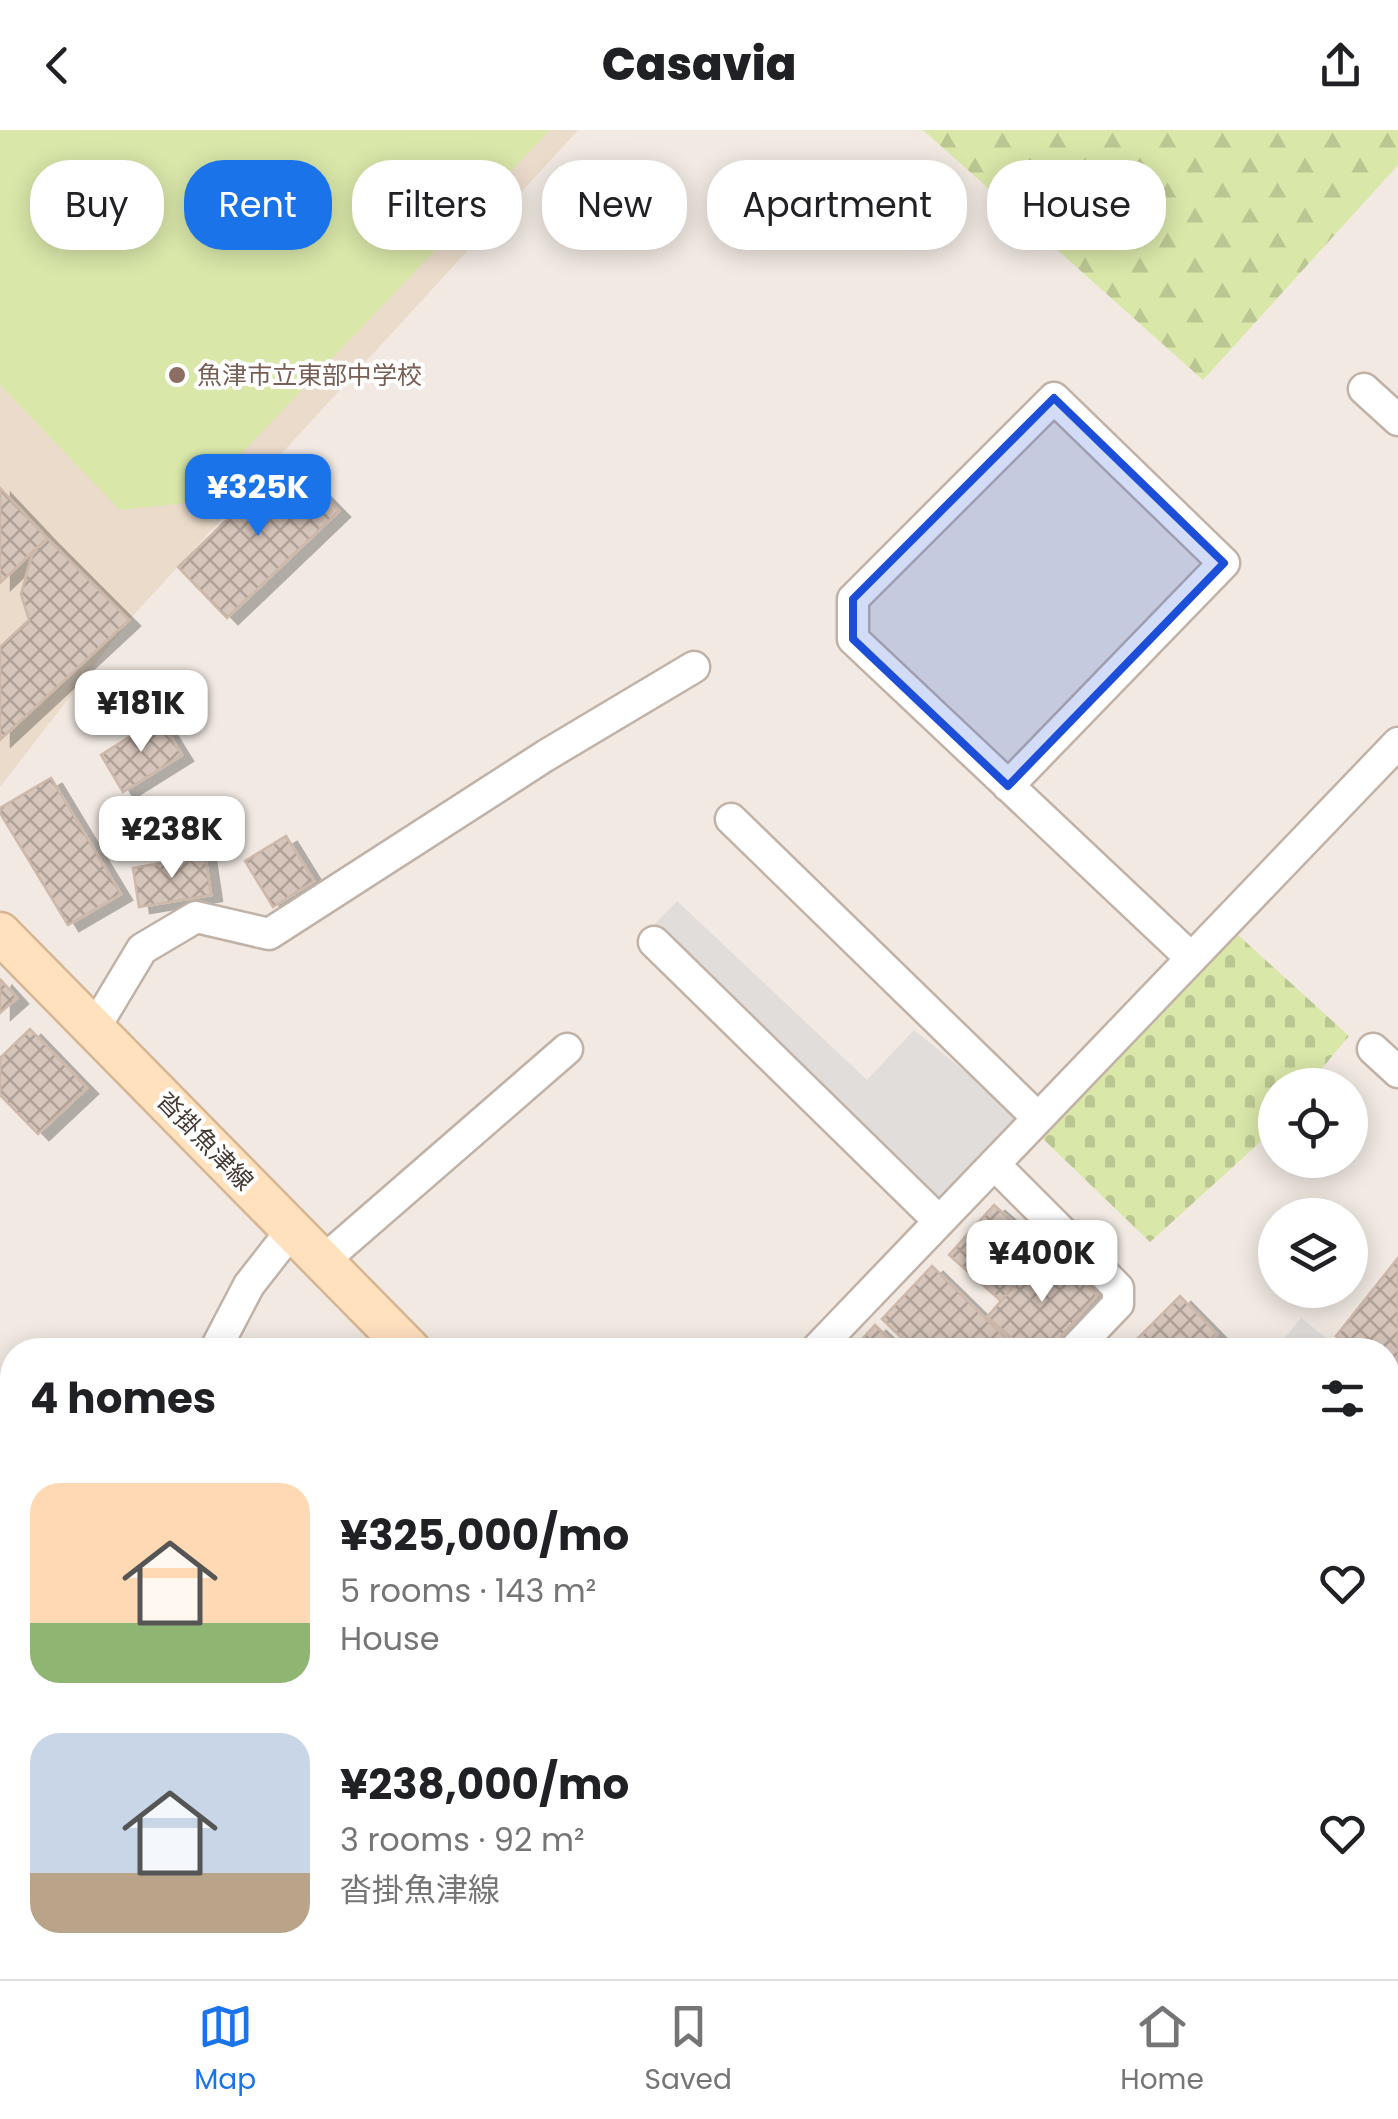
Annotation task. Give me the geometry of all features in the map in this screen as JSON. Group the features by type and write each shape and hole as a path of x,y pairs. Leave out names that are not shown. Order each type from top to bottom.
{"main road":[{"name":"沓掛魚津線","path":"0,933 398,1338"}],"street":[{"path":"1364,389 1398,420"},
{"path":"1008,786 1224,563 1054,398 853,599 854,639 1008,786 1190,957"},
{"path":"94,1029 142,950 196,917 270,934 545,756 694,667"},
{"path":"827,1338 1398,742"},
{"path":"731,818 1038,1118"},
{"path":"654,942 939,1221"},
{"path":"323,1262 567,1049"},
{"path":"1374,1049 1398,1072"},
{"path":"994,1164 1118,1288 1118,1304 1085,1338"},
{"path":"221,1338 248,1285 292,1230"}],"highlighted area":[{"path":"1054,398 1224,563 1008,786 853,639 853,599"}],"shaded area":[{"name":"魚津市立東部中学校","path":"0,130 578,130 551,160 542,160 542,169 522,191 522,160 352,160 352,250 468,250 129,620 0,787"},
{"path":"677,901 867,1080 914,1030 1020,1116 936,1208 652,927"},
{"path":"1301,1318 1326,1338 1285,1338"}],"green space":[{"path":"0,130 550,130 521,160 352,160 352,250 435,250 195,502 120,510 0,385"},
{"path":"923,130 1398,130 1398,165 1203,380 1057,250 1166,250 1166,160 987,160 987,187 967,169 967,160 957,160"},
{"path":"1237,934 1349,1036 1322,1068 1258,1068 1258,1144 1150,1242 1040,1136"}],"building":[{"path":"289,460 339,511 227,618 178,567"},
{"path":"0,488 47,538 0,583"},
{"path":"47,538 129,620 0,740 0,647 29,620 21,594 33,552"},
{"path":"159,718 182,755 123,792 101,755"},
{"path":"51,778 121,894 68,925 0,813 0,808"},
{"path":"286,836 314,881 273,907 245,861"},
{"path":"205,855 211,895 139,907 133,868"},
{"path":"0,982 17,998 0,1013"},
{"path":"30,1029 87,1088 38,1134 0,1095 0,1058"},
{"path":"994,1205 1045,1250 1001,1301 949,1255"},
{"path":"1045,1250 1097,1295 1059,1338 1012,1338 987,1317"},
{"path":"1398,1258 1398,1338 1336,1336 1358,1308 1368,1308 1368,1296"},
{"path":"932,1266 1006,1338 902,1338 882,1319"},
{"path":"1180,1296 1217,1334 1213,1338 1138,1338"},
{"path":"875,1325 889,1338 863,1338"}],"place":[{"name":"魚津市立東部中学校","path":"177,375"}]}
